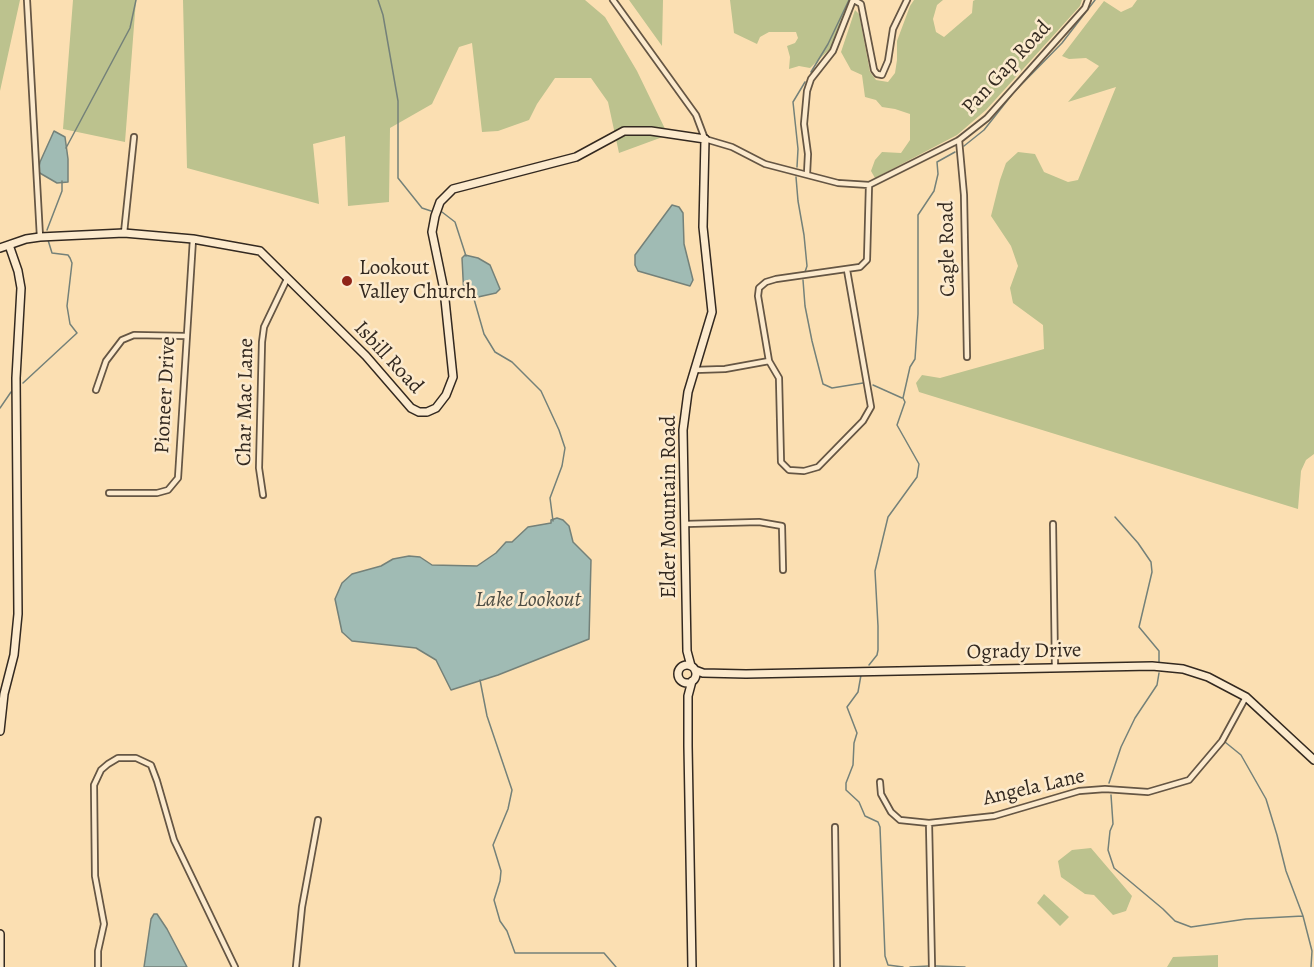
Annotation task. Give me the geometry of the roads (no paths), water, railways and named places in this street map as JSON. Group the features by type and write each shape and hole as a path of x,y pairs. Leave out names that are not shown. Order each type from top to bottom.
{"street":[{"path":"27,0 40,237"},
{"name":"Elder Mountain Road","path":"613,0 696,115 705,139 703,227 712,312 688,392 683,430 687,651 683,666 678,673 688,696"},
{"path":"807,174 808,154 804,124 807,91 811,79 833,51 854,0 861,4 874,70 877,74 882,75 888,61 893,29 907,0"},
{"name":"Pan Gap Road","path":"869,185 959,140 987,118 1085,8 1088,0"},
{"name":"Isbill Road","path":"0,248 40,237 124,233 193,239 260,251 366,357 411,408 419,412 427,412 436,408 453,377 444,290 432,232 440,202 453,189 576,157 624,130 651,131 705,139"},
{"path":"124,233 134,137"},
{"path":"705,139 732,147 765,164 838,183 869,185 867,260 860,267 776,279 761,285 758,296 769,361 779,378 781,462 789,470 804,471 818,467 863,421 871,407 847,270"},
{"name":"Cagle Road","path":"959,140 964,195 967,357"},
{"name":"Pioneer Drive","path":"109,493 157,493 168,490 177,478 193,239"},
{"path":"0,731 4,694 15,648 18,614 16,378 21,288 9,245"},
{"name":"Char Mac Lane","path":"263,495 259,468 262,342 264,327 287,279"},
{"path":"96,390 106,361 122,340 134,335 186,336"},
{"path":"694,370 725,369 769,361"},
{"path":"686,524 759,522 782,526 783,570"},
{"path":"1053,525 1055,667"},
{"name":"Elder Mountain Road","path":"687,651 695,674 688,696 692,967"},
{"path":"681,681 687,683 695,674 683,666"},
{"name":"Ogrady Drive","path":"695,674 1152,666 1183,669 1208,677 1246,697 1314,760"},
{"name":"Angela Lane","path":"880,782 881,794 891,812 900,820 929,823 994,816 1079,791 1105,789 1146,793 1189,780 1222,741 1246,697"},
{"path":"98,967 98,951 104,924 95,876 94,785 101,770 108,764 118,758 136,758 151,765 171,833 236,967"},
{"path":"296,967 302,907 318,820"},
{"path":"929,823 932,967"},
{"path":"836,827 837,967"},
{"path":"0,934 0,967"}],"water":[{"path":"54,131 65,137 68,182 57,183 38,172"},
{"path":"672,205 679,207 683,213 684,244 693,280 690,286 638,271 635,265 635,255"},
{"path":"465,255 478,258 490,265 500,289 496,293 469,299 464,297 462,258"},
{"name":"Lake Lookout","path":"557,518 569,526 573,542 591,560 589,639 498,675 451,690 436,660 416,648 352,641 342,632 335,599 342,583 352,574 381,566 393,559 409,556 420,557 432,565 477,566 496,553 506,542 512,542 528,527 551,523 551,520"},
{"path":"154,914 157,914 167,929 187,967 144,967 151,919"}],"waterway":[{"path":"66,148 130,28 136,0"},
{"path":"378,0 383,15 398,101 398,178 422,208 431,211"},
{"path":"811,72 828,44 849,0"},
{"path":"964,146 984,130 1014,92 1062,43 1095,0"},
{"path":"797,167 798,149 793,102 805,82"},
{"path":"869,665 878,650 875,571 888,517 917,477 919,464 897,425 905,402 903,398 910,367 915,359 918,314 918,215 934,191 938,174 937,162 955,152"},
{"path":"796,177 807,266 805,272"},
{"path":"47,230 62,191 62,181"},
{"path":"442,212 455,222 466,256"},
{"path":"23,383 77,333 70,324 67,306 72,263 68,255 52,253 48,240"},
{"path":"803,280 805,306 823,384 832,388 863,383"},
{"path":"474,299 484,334 495,352 512,362 541,391 559,430 565,448 562,466 550,498 553,521"},
{"path":"873,385 902,398"},
{"path":"0,408 11,392"},
{"path":"1115,517 1151,562 1152,572 1139,627 1159,651 1159,662"},
{"path":"1109,783 1121,747 1135,718 1157,685 1159,673"},
{"path":"861,675 858,692 847,707 857,733 853,765 846,783 846,790 859,802 865,816 878,822 880,827 885,956 888,965 903,967"},
{"path":"480,680 487,716 512,790 508,809 493,845 501,871 494,900 500,921 507,931 515,953 604,953 616,967"},
{"path":"1225,742 1241,755 1266,799 1286,871 1303,916"},
{"path":"1111,795 1113,824 1108,850 1114,868 1175,921 1191,927 1246,919 1303,916 1312,951 1311,967"},
{"path":"910,967 929,966"},
{"path":"936,966 965,967"}],"place":[{"name":"Lookout Valley Church","path":"347,281"}]}
